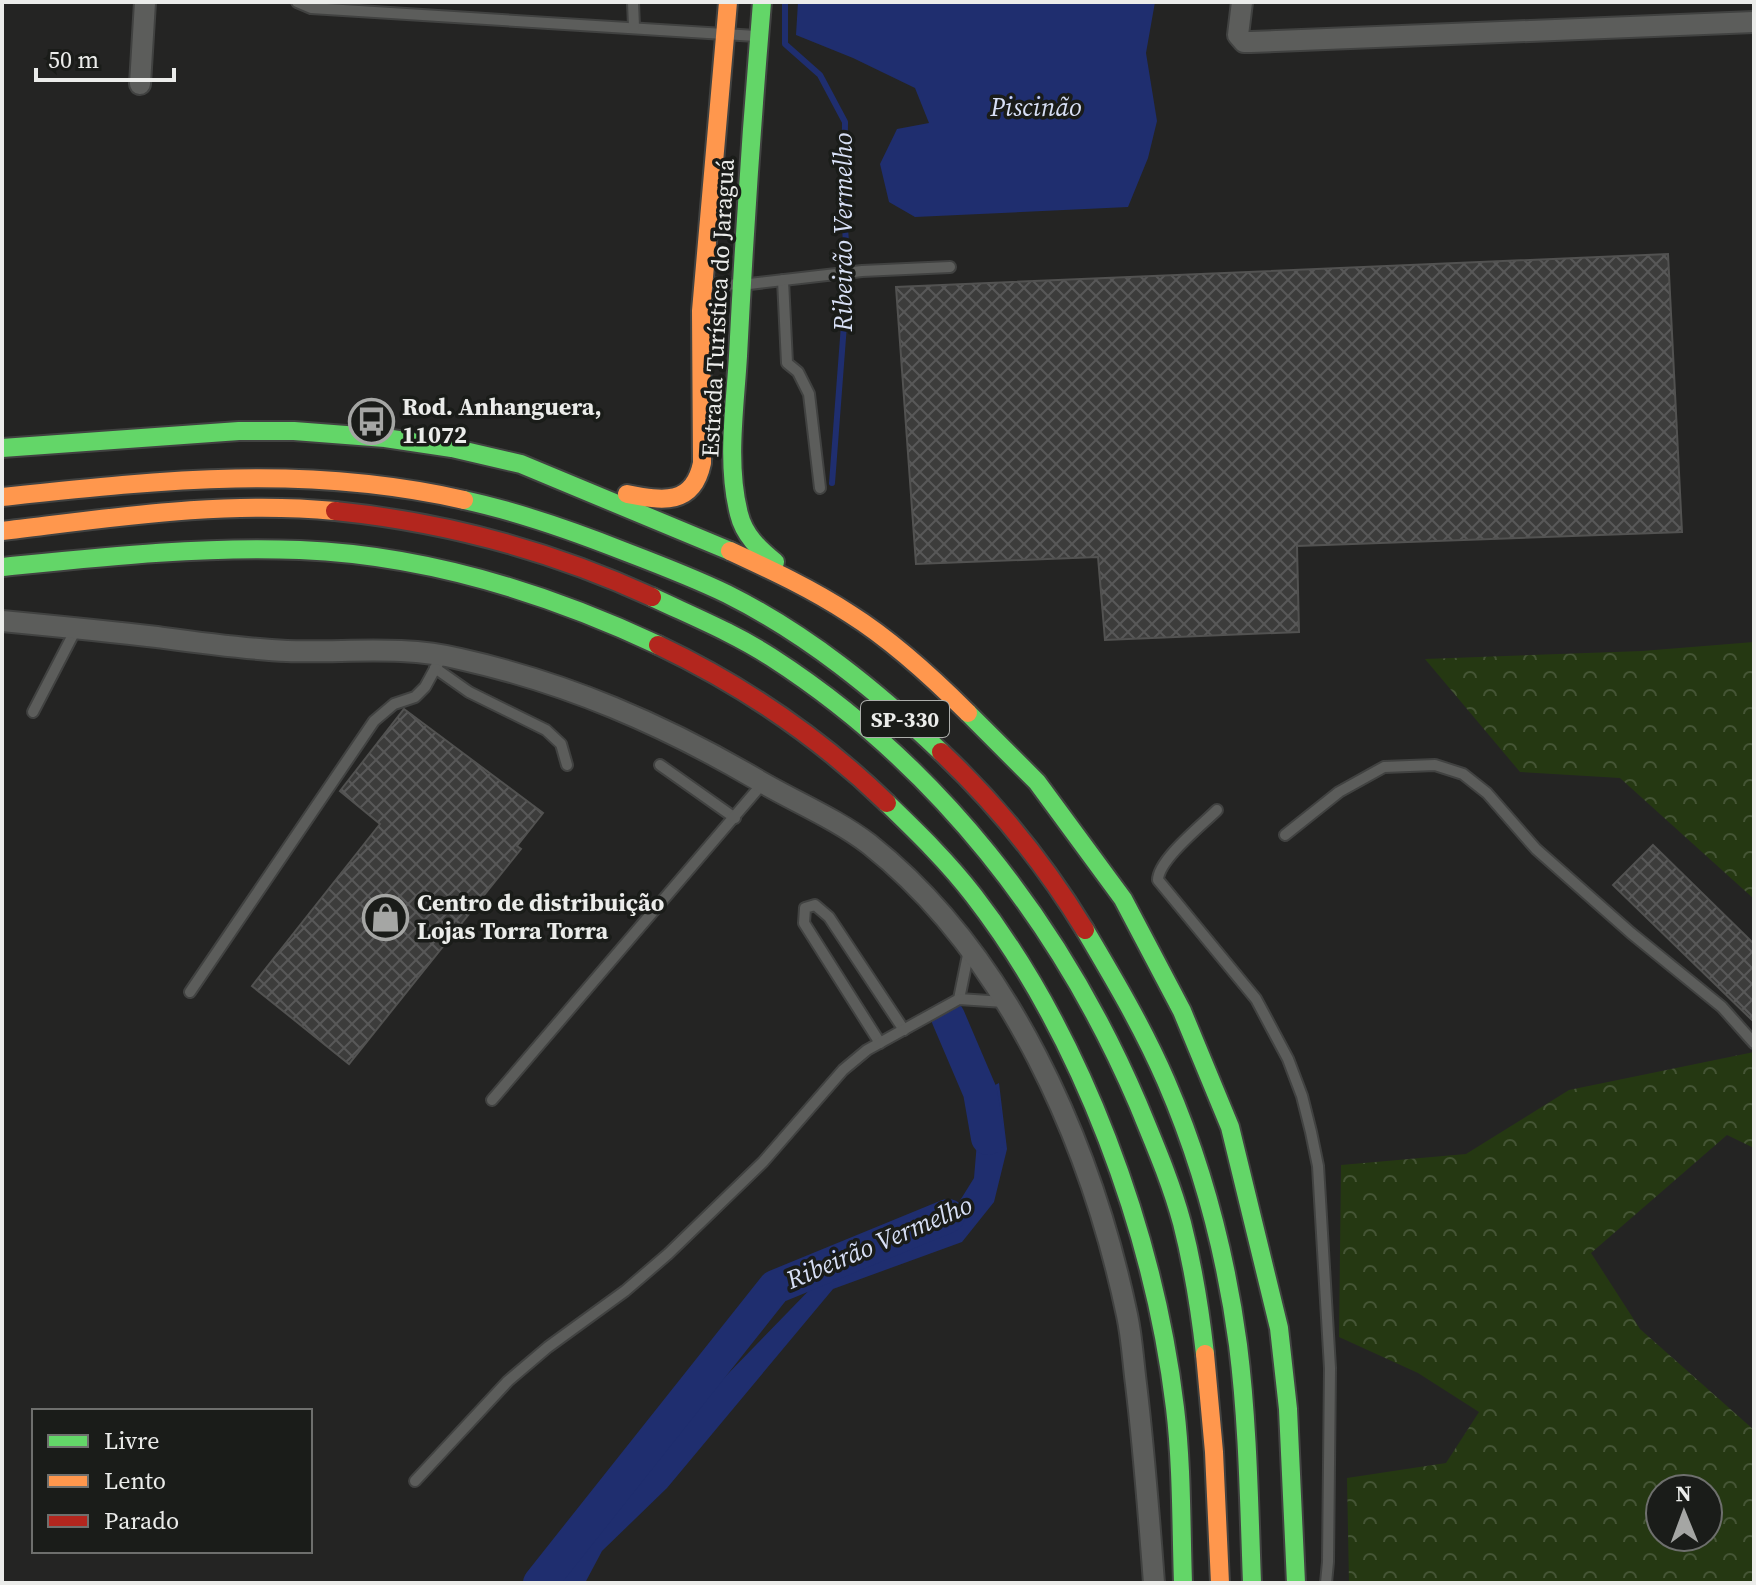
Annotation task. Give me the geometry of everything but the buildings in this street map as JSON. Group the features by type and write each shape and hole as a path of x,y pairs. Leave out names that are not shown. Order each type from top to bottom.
{"main road":[{"name":"Estrada Turística do Jaraguá","path":"577,484 664,499 683,496 693,489 700,475 702,283 728,2"},
{"name":"Estrada Turística do Jaraguá","path":"762,2 741,285 733,471 740,515 754,545 807,588"},
{"path":"2,448 239,431 335,432 452,448 521,464 577,484 706,539 807,588 853,615 932,677 1037,782 1123,899 1161,968 1230,1127 1279,1328 1288,1409 1296,1583"},
{"name":"SP-330","path":"2,497 138,484 281,477 377,484 472,502 567,529 693,579 746,604 810,643 923,734 1003,817 1053,880 1143,1031 1178,1112 1200,1179 1234,1314 1244,1423 1252,1583"},
{"name":"SP-330","path":"2,531 209,510 290,510 368,514 497,540 602,576 721,630 772,657 831,700 896,754 952,810 1043,926 1092,1005 1131,1084 1185,1235 1202,1322 1212,1427 1220,1583"},
{"path":"2,567 243,549 313,552 401,561 526,591 644,638 721,677 799,727 885,798 980,903 1018,959 1066,1045 1112,1150 1137,1225 1160,1317 1178,1435 1183,1583"}],"street":[{"path":"140,84 145,2"},
{"path":"1242,2 1238,35 1244,42 1754,22"},
{"path":"2,621 234,647 290,651 411,651 439,662 543,682 616,707 706,750 866,842 923,893 970,948 1052,1088 1098,1201 1128,1318 1144,1449 1154,1583"}],"lane":[{"path":"297,2 311,8 759,36"},
{"path":"633,2 634,27"},
{"path":"702,283 741,285 907,268 950,267"},
{"path":"783,280 787,363 798,372 809,394 820,488"},
{"path":"33,712 77,628"},
{"path":"190,992 374,721 394,704 415,697 425,687 439,662 469,692 546,730 561,744 567,765"},
{"path":"660,765 735,818"},
{"path":"1285,835 1339,792 1384,767 1435,765 1463,774 1487,793 1536,849 1631,933 1722,1007 1754,1043"},
{"path":"492,1100 763,783"},
{"path":"1217,810 1165,862 1158,880 1256,999 1288,1059 1311,1132 1318,1166 1330,1368 1326,1583"},
{"path":"880,1043 804,923 805,908 815,905 829,917 904,1030"},
{"path":"959,999 970,948"},
{"path":"415,1481 508,1381 668,1254 763,1162 843,1070 880,1043 959,999 1004,1002"}],"green space":[{"path":"1754,642 1754,899 1620,778 1520,772 1425,659 1642,651"},
{"path":"1754,1052 1754,1148 1727,1135 1591,1253 1640,1329 1754,1430 1754,1583 1349,1583 1347,1478 1446,1463 1479,1412 1418,1373 1339,1337 1341,1165 1466,1154 1569,1090"}],"water":[{"name":"Piscinão","path":"798,2 1155,2 1146,53 1157,121 1148,158 1128,207 915,217 889,202 880,164 897,129 929,123 915,88 796,35"},
{"name":"Ribeirão Vermelho","path":"999,1083 1007,1149 994,1202 962,1242 833,1289 667,1488 602,1551 585,1583 531,1583 542,1565 823,1276 956,1207 974,1178 977,1142 968,1099"}],"waterway":[{"name":"Ribeirão Vermelho","path":"785,2 785,44 820,75 845,122 844,213 848,272 832,483"},
{"name":"Ribeirão Vermelho","path":"948,1017 980,1092 988,1138"},
{"name":"Ribeirão Vermelho","path":"540,1583 775,1287 948,1216"}],"traffic: fast":[{"path":"762,2 732,455 741,522 753,541 775,562"},
{"path":"2,448 239,431 294,431 385,438 452,448 521,464 730,551"},
{"path":"464,500 566,529 727,594 813,645 892,707 941,752"},
{"path":"2,567 188,551 263,549 346,553 438,569 529,593 658,645"},
{"path":"652,597 757,648 831,700 888,747 940,798 988,853 1032,912 1072,973 1107,1038 1162,1163 1186,1239 1205,1354"},
{"path":"968,713 1037,782 1123,899 1182,1011 1230,1127 1279,1328 1288,1409 1296,1583"},
{"path":"887,803 954,871 1013,951 1080,1073 1107,1139 1131,1206 1165,1341 1177,1430 1183,1583"},
{"path":"1085,930 1138,1023 1166,1081 1191,1145 1211,1211 1227,1278 1238,1345 1248,1464 1252,1583"}],"traffic: slow":[{"path":"627,494 664,499 684,494 698,477 702,463 701,311 728,2"},
{"path":"2,497 176,481 290,479 347,482 464,500"},
{"path":"2,531 210,509 335,511"},
{"path":"730,551 806,588 866,625 912,660 968,713"},
{"path":"1205,1354 1214,1452 1220,1583"}],"traffic: jam":[{"path":"335,511 416,523 497,541 576,566 652,597"},
{"path":"658,645 720,678 808,735 887,803"},
{"path":"941,752 1019,836 1085,930"}],"place":[{"name":"Rod. Anhanguera, 11072","path":"371,421"},
{"name":"Centro de distribuição Lojas Torra Torra","path":"386,917"}]}
